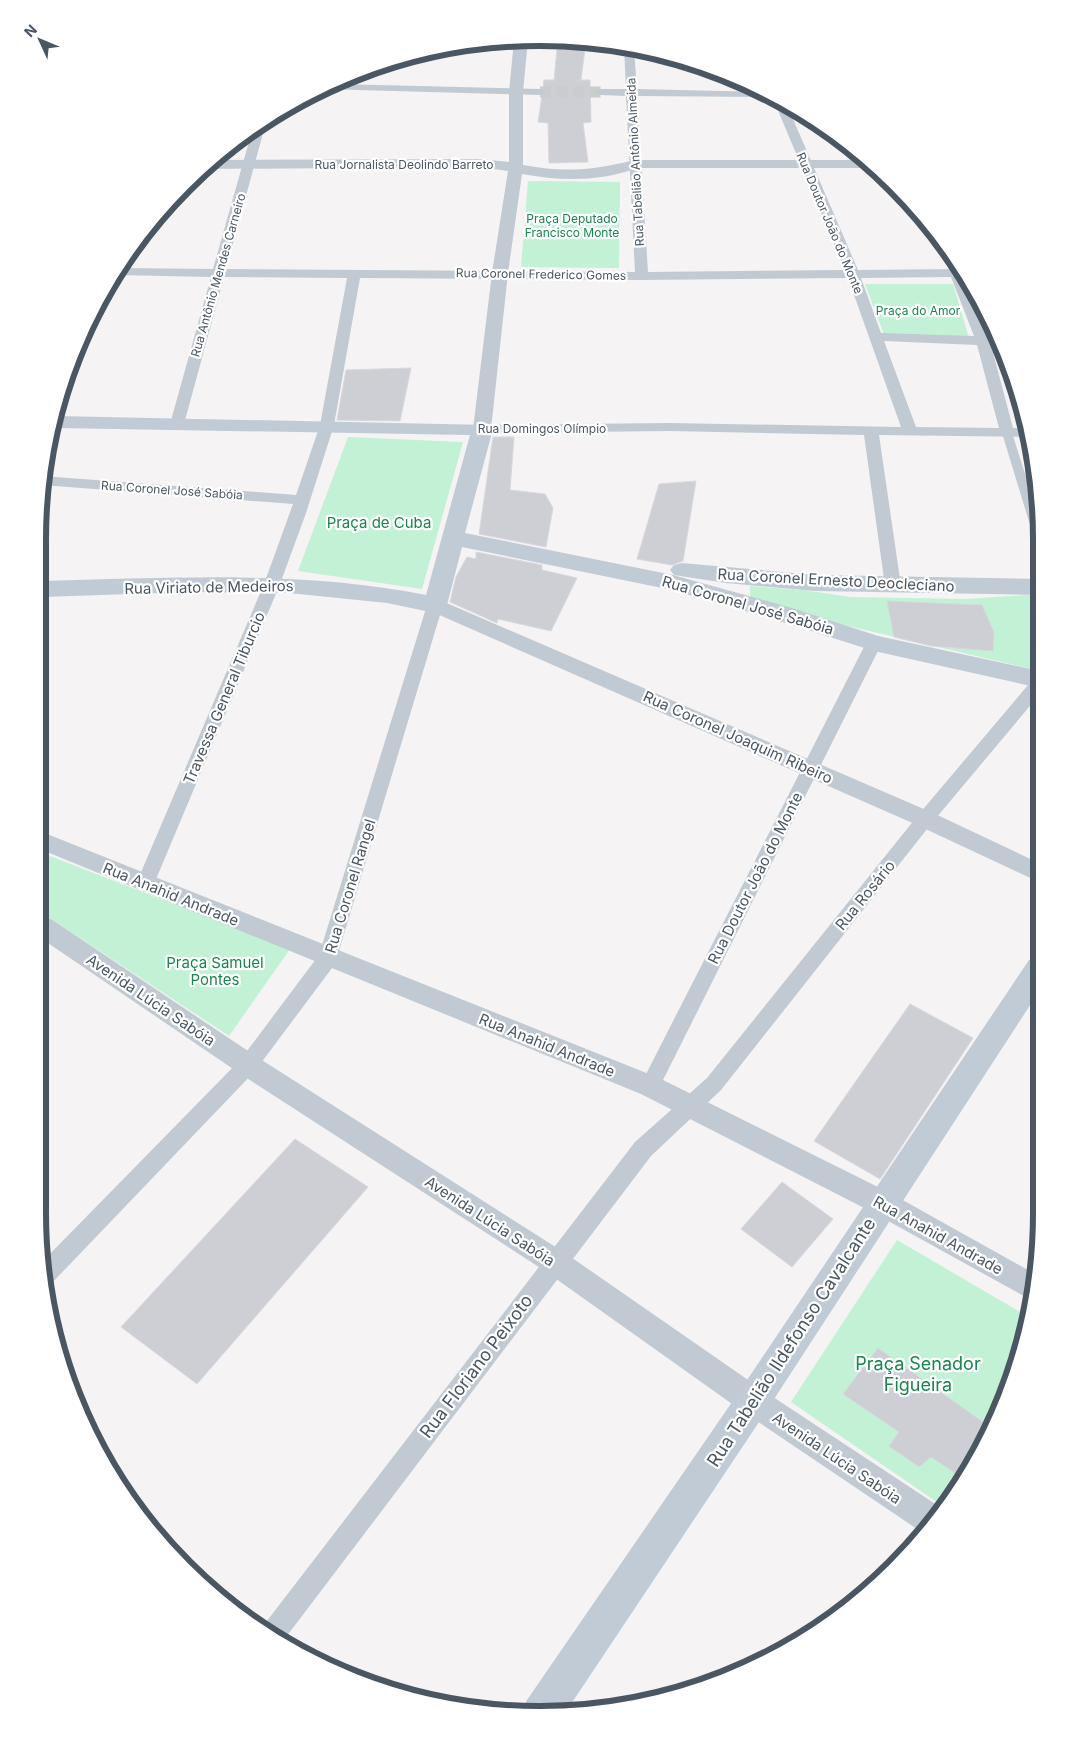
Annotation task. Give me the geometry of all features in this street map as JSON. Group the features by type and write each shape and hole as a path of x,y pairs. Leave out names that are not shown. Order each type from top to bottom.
{"main road":[{"name":"Rua Domingos Olímpio","path":"61,422 482,429"},
{"name":"Rua Coronel Rangel","path":"435,605 482,429"},
{"name":"Rua Coronel Ernesto Deocleciano","path":"455,531 728,577 893,586 1033,587"},
{"name":"Rua Coronel José Sabóia","path":"455,531 673,583 803,620 874,643 1033,679"},
{"name":"Rua Viriato de Medeiros","path":"46,589 272,584 385,596 435,605"},
{"name":"Rua Tabelião Ildefonso Cavalcante","path":"547,1706 753,1402 1033,976"}],"street":[{"path":"482,429 500,273 516,168 516,92 520,47"},
{"name":"Rua Tabelião Antônio Almeida","path":"629,55 642,276"},
{"path":"343,87 540,92"},
{"path":"600,92 753,95"},
{"name":"Rua Doutor João do Monte","path":"784,111 853,273 910,431"},
{"name":"Rua Antônio Mendes Carneiro","path":"177,424 217,272 256,135"},
{"name":"Rua Jornalista Deolindo Barreto","path":"218,166 480,163 546,173 572,174 599,173 635,164 859,164"},
{"name":"Rua Coronel Frederico Gomes","path":"125,272 500,273 642,276 955,273"},
{"name":"Travessa General Tiburcio","path":"145,884 272,584 302,500 327,425 354,273"},
{"path":"974,307 989,341 1007,433 1032,513"},
{"path":"876,337 989,341"},
{"name":"Rua Domingos Olímpio","path":"482,429 670,427 1021,434"},
{"path":"872,430 893,586"},
{"name":"Rua Coronel José Sabóia","path":"49,481 302,500"},
{"name":"Rua Coronel Joaquim Ribeiro","path":"435,605 926,820 1033,870"},
{"name":"Rua Coronel Rangel","path":"49,1270 248,1065 328,958 435,605"},
{"name":"Rua Doutor João do Monte","path":"650,1086 874,643"},
{"name":"Rua Rosário","path":"689,1105 714,1084 1033,690"},
{"name":"Rua Anahid Andrade","path":"46,843 328,958 650,1086 882,1203 1028,1284"},
{"name":"Avenida Lúcia Sabóia","path":"46,929 248,1065 555,1262 753,1402 927,1518"},
{"name":"Rua Floriano Peixoto","path":"275,1629 643,1148 689,1105"}],"green space":[{"name":"Praça Deputado Francisco Monte","path":"528,181 620,182 619,268 521,267"},
{"name":"Praça do Amor","path":"865,284 953,284 969,338 885,337"},
{"name":"Praça de Cuba","path":"348,437 463,442 422,589 298,571"},
{"path":"750,586 804,590 850,597 967,599 1033,594 1033,669 827,621 750,597"},
{"name":"Praça Samuel Pontes","path":"46,855 290,949 229,1036 46,916"},
{"name":"Praça Senador Figueira","path":"897,1240 1022,1313 1007,1371 982,1431 967,1459 938,1503 791,1402"}],"building":[{"path":"557,47 585,48 581,80 590,80 591,122 583,123 588,162 549,163 548,123 538,122 542,96 548,93 543,88 544,80 554,80"},
{"path":"411,368 400,421 337,420 346,370"},
{"path":"493,437 514,437 510,490 545,494 553,508 546,547 479,534"},
{"path":"696,481 683,561 672,565 637,559 659,484"},
{"path":"476,552 542,565 542,570 577,578 551,631 498,619 497,623 450,602 456,577 467,557 476,559"},
{"path":"887,601 982,605 994,632 993,651 931,646 894,637"},
{"path":"910,1004 973,1038 880,1179 814,1141"},
{"path":"295,1139 368,1187 197,1384 121,1327"},
{"path":"782,1182 833,1219 792,1267 741,1229"},
{"path":"878,1348 985,1424 957,1475 931,1457 919,1467 889,1446 899,1432 843,1394"}],"tunnel":[{"path":"540,92 601,92"}]}
